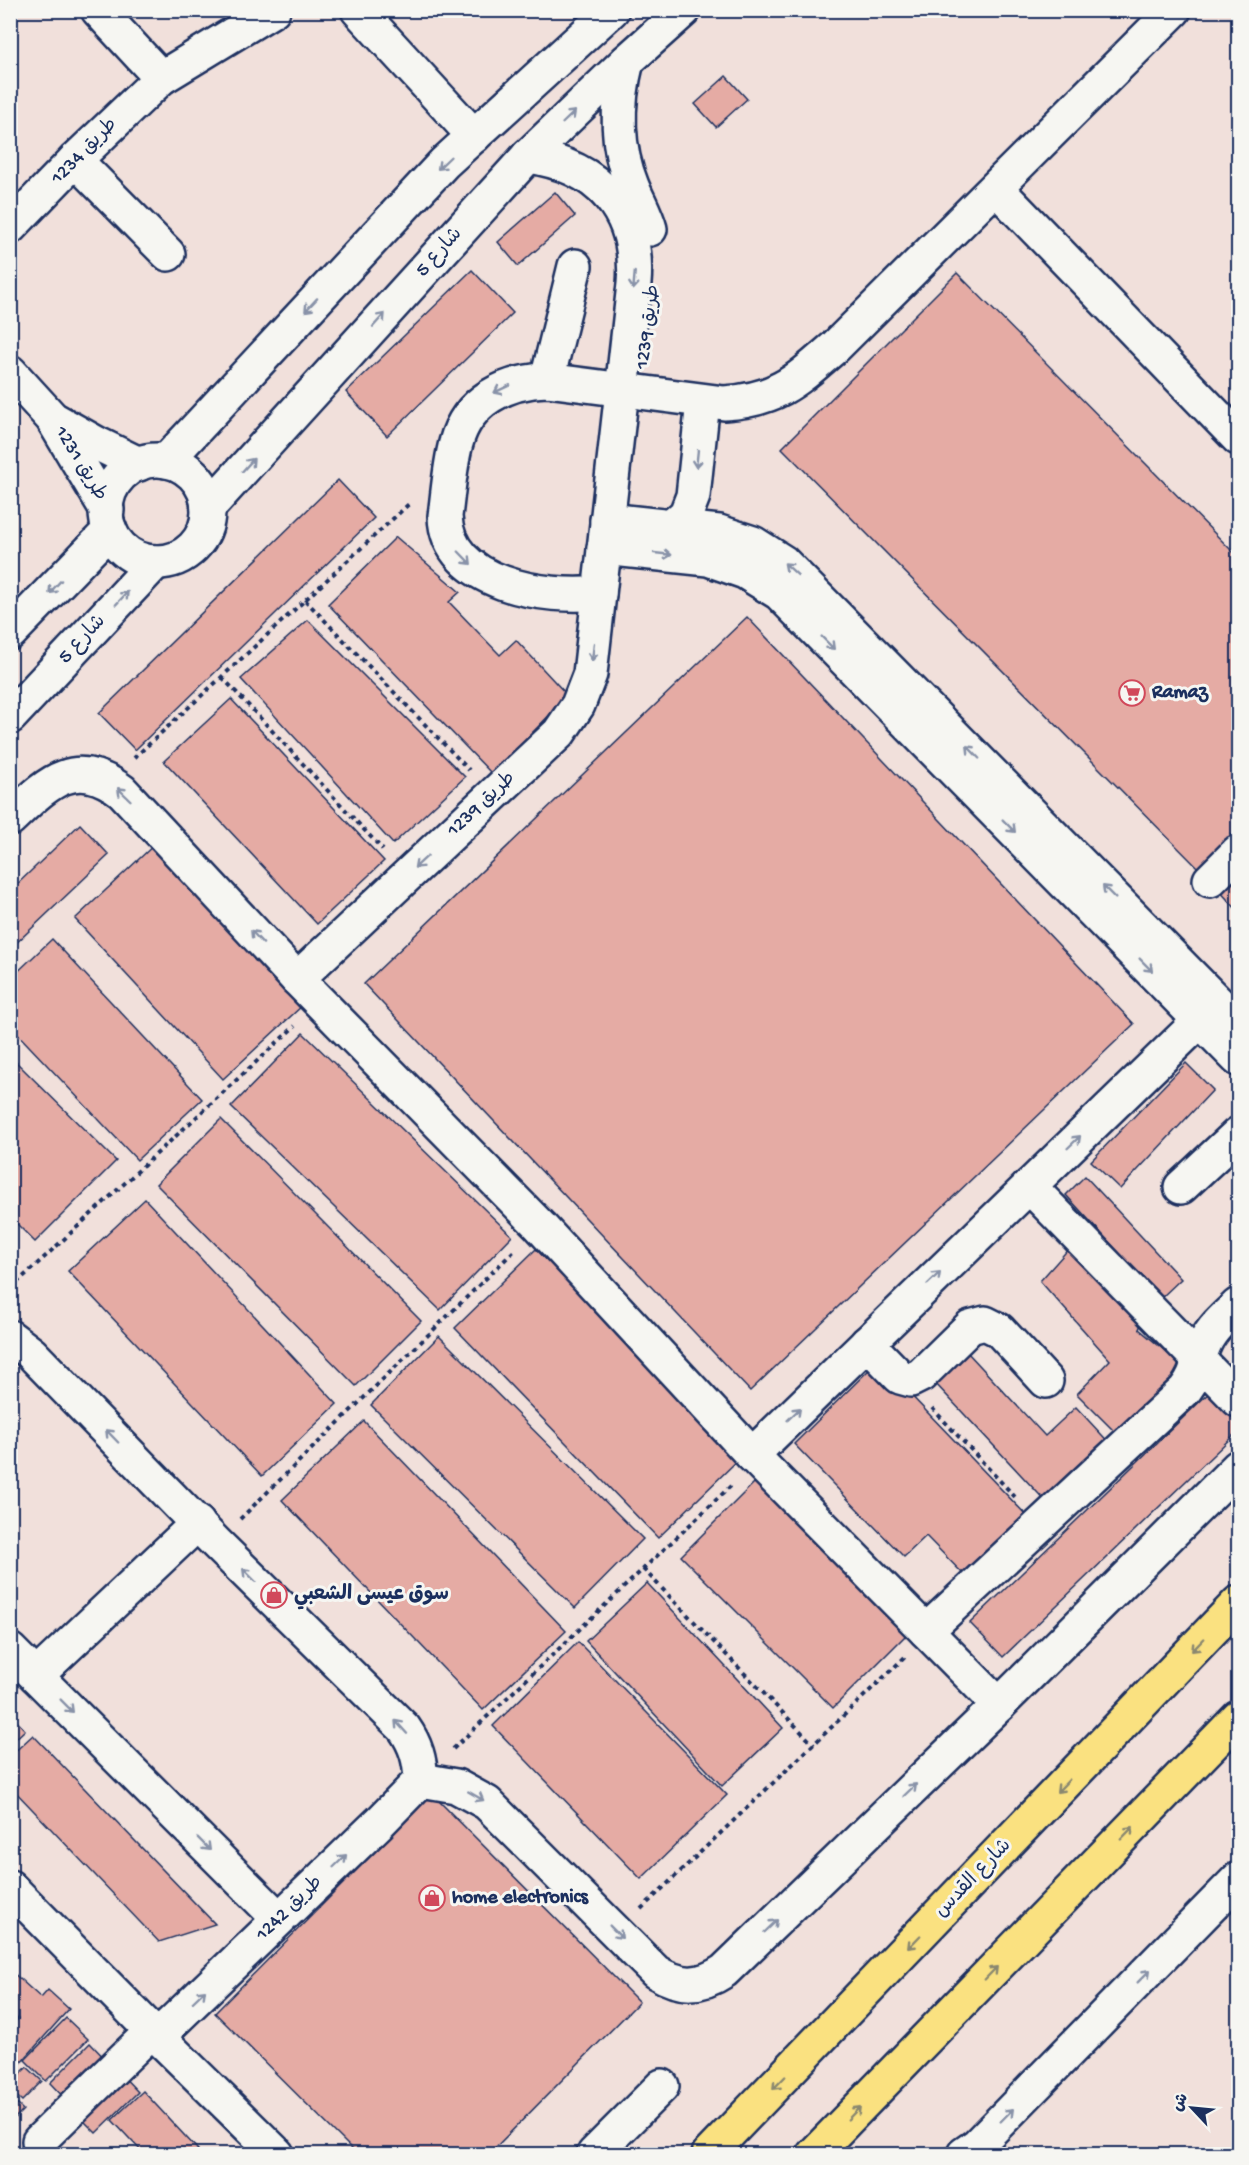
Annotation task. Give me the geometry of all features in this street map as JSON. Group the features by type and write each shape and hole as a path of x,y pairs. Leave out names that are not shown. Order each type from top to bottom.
{"main road":[{"name":"شارع القدس","path":"710,2154 1239,1603"},
{"path":"814,2154 1239,1719"}],"street":[{"path":"98,10 161,78"},
{"name":"طريق 1234","path":"10,227 75,160 161,78 273,10"},
{"path":"358,10 474,136"},
{"path":"153,463 444,163 612,10"},
{"name":"شارع 5","path":"208,508 528,156 684,10"},
{"path":"599,593 585,595 534,592 501,582 486,576 472,566 454,546 446,528 445,516 455,444 460,431 477,406 507,386 520,382 547,380 724,403 744,402 783,389 835,347 1174,10"},
{"name":"طريق 1239","path":"627,61 620,94 619,136 628,202"},
{"name":"طريق 1239","path":"297,980 559,733 578,705 590,674 599,593 614,573 615,535 631,391 657,263 649,225 628,202 599,186 584,174 547,159 528,156"},
{"path":"75,160 168,254"},
{"path":"996,188 1239,438"},
{"path":"547,380 575,266"},
{"name":"طريق 1231","path":"10,372 52,418 109,520"},
{"path":"670,528 686,514 693,496 703,401"},
{"name":"طريق 1231","path":"52,418 96,443 153,463"},
{"path":"153,463 185,468 197,479 205,493 208,508 208,520 204,532 189,551 168,561 142,560 128,553 117,543 109,520 111,492 118,480 127,470 153,463"},
{"path":"10,633 109,520"},
{"path":"615,535 670,528 718,532 736,536 769,551 783,562 987,785"},
{"path":"615,535 736,568 779,593 987,785 1219,1015 1239,1059"},
{"name":"شارع 5","path":"10,717 156,562"},
{"path":"10,819 45,786 60,778 93,776 109,781 122,791 297,980 540,1226 755,1458 999,1705"},
{"path":"1210,880 1239,852"},
{"path":"755,1458 867,1343 1029,1186 1219,1015"},
{"path":"1181,1187 1239,1134"},
{"path":"1029,1186 1239,1400"},
{"path":"927,1633 1185,1390 1195,1377 1208,1336 1239,1305"},
{"path":"867,1343 900,1377 916,1378 970,1327 985,1323 999,1330 1046,1381"},
{"path":"10,1336 31,1353 207,1533 404,1728 418,1752 421,1780 456,1786 488,1803 656,1972 683,1983 698,1983 712,1979 724,1971 999,1705 1239,1467"},
{"path":"36,1676 207,1533"},
{"path":"10,1650 279,1919"},
{"name":"طريق 1242","path":"39,2140 279,1919 421,1780"},
{"path":"964,2154 977,2145 1239,1879"},
{"path":"10,1887 154,2034 277,2154"},
{"path":"594,2154 662,2086"}],"path":[{"path":"109,781 453,464"},
{"path":"305,600 493,795"},
{"path":"222,677 407,876"},
{"path":"10,1289 320,1003"},
{"path":"207,1533 540,1226"},
{"path":"905,1379 1041,1525"},
{"path":"421,1780 643,1569 755,1458"},
{"path":"643,1569 814,1744"},
{"path":"617,1933 927,1633"}],"building":[{"path":"726,76 747,99 716,127 695,104"},
{"path":"555,192 575,216 518,266 498,242"},
{"path":"472,270 513,313 387,436 346,392"},
{"name":"Ramaz","path":"957,273 1238,557 1238,829 1199,869 782,448"},
{"path":"338,480 374,518 135,750 99,713"},
{"path":"396,537 460,592 449,602 500,655 516,640 568,696 492,774 328,604"},
{"path":"747,617 1134,1024 750,1391 364,984"},
{"path":"308,620 465,777 393,844 241,679"},
{"path":"231,699 384,861 317,924 164,761"},
{"path":"80,824 109,855 10,949 10,891"},
{"path":"155,844 303,1005 223,1079 75,919"},
{"path":"1238,868 1238,911 1217,888"},
{"path":"52,939 202,1099 137,1160 10,1026 10,979"},
{"path":"303,1033 512,1236 440,1310 231,1107"},
{"path":"10,1056 116,1161 35,1242 10,1217"},
{"path":"1186,1063 1213,1090 1120,1189 1091,1161"},
{"path":"221,1119 421,1321 356,1386 156,1184"},
{"path":"1085,1176 1181,1279 1161,1298 1066,1195"},
{"path":"145,1199 337,1404 262,1476 68,1271"},
{"path":"1072,1245 1143,1320 1139,1329 1189,1371 1118,1435 1077,1394 1110,1360 1040,1281"},
{"path":"536,1249 740,1458 658,1538 455,1328"},
{"path":"439,1336 643,1539 575,1608 371,1405"},
{"path":"967,1352 1045,1436 1076,1407 1114,1448 1051,1507 935,1383"},
{"path":"878,1361 1029,1518 967,1578 926,1536 904,1557 794,1444"},
{"path":"1214,1388 1238,1414 1238,1431 1003,1657 970,1623"},
{"path":"364,1421 566,1631 483,1710 282,1500"},
{"path":"758,1479 910,1631 833,1708 681,1556"},
{"path":"647,1583 783,1728 722,1786 586,1641"},
{"path":"578,1642 727,1795 641,1879 493,1726"},
{"path":"10,1708 14,1712 11,1715 25,1730 10,1744"},
{"path":"33,1735 215,1924 159,1942 10,1786 10,1756"},
{"name":"home electronics","path":"432,1794 639,2002 489,2154 357,2154 215,2013"},
{"path":"10,1970 41,1998 48,1990 69,2009 10,2075 10,2027 18,2019 10,2012"},
{"path":"66,2018 88,2039 46,2081 25,2060"},
{"path":"90,2043 110,2064 70,2104 50,2083"},
{"path":"27,2067 42,2081 22,2101 10,2090 10,2084"},
{"path":"116,2069 138,2092 96,2133 74,2111"},
{"path":"143,2091 198,2150 193,2154 144,2154 112,2120"},
{"path":"10,2097 23,2110 10,2123"}],"place":[{"name":"Ramaz","path":"1132,693"},
{"name":"سوق عيسى الشعبي","path":"274,1595"},
{"name":"home electronics","path":"432,1898"}]}
